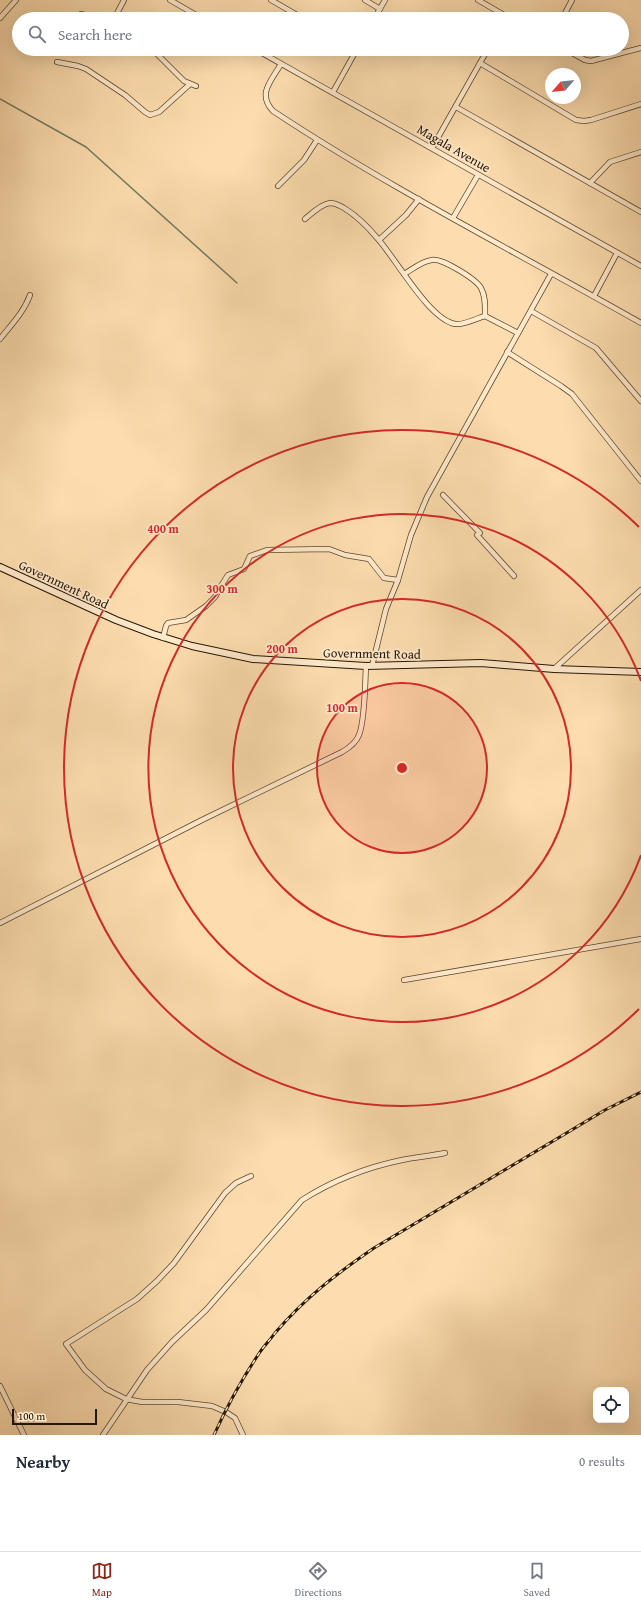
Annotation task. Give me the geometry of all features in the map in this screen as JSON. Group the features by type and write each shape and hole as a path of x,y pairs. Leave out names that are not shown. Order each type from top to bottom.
{"street":[{"path":"0,18 14,0"},
{"path":"118,12 124,0"},
{"path":"170,0 191,12"},
{"path":"271,0 292,12"},
{"path":"365,0 380,8"},
{"path":"378,12 385,0"},
{"path":"478,0 496,12"},
{"path":"566,12 572,0"},
{"path":"629,51 641,48"},
{"path":"159,56 184,81 196,86"},
{"name":"Magala Avenue","path":"267,56 641,266"},
{"path":"333,92 352,56"},
{"path":"432,148 484,56"},
{"path":"578,56 591,61 610,56"},
{"path":"57,62 86,69 125,95 150,115 159,112 190,84"},
{"path":"480,63 576,120 591,120 641,104"},
{"path":"281,64 265,92 265,99 268,106 273,111 317,140 551,274 594,296 641,323"},
{"path":"456,107 641,212"},
{"path":"278,186 297,168 317,140"},
{"path":"590,183 610,162 641,152"},
{"path":"453,218 478,175"},
{"path":"379,240 406,215 420,199"},
{"path":"305,219 323,205 330,203 336,204 350,212 379,240 423,299 445,320 456,324 485,316 518,333"},
{"path":"594,296 617,253"},
{"path":"404,274 433,259 441,261 474,280 480,287 484,295 485,316"},
{"path":"0,923 202,820 342,752 352,745 359,735 362,724 369,666 386,609 398,580 411,535 427,497 551,274"},
{"path":"0,339 27,303 30,295"},
{"path":"531,311 596,348 641,402"},
{"path":"507,352 572,394 641,481"},
{"path":"443,495 479,534 514,576"},
{"path":"163,638 168,623 186,620 206,606 215,597 228,576 244,569 250,556 263,550 329,549 345,555 369,558 384,578 398,580"},
{"name":"Government Road","path":"0,567 116,620 163,638 192,646 253,659 369,666 481,663 554,669 641,672"},
{"path":"554,669 641,590"},
{"path":"404,980 641,939"},
{"path":"103,1435 147,1370 172,1342 206,1310 302,1200 313,1193 360,1173 401,1160 445,1153"},
{"path":"243,1435 235,1418 212,1406 178,1402 153,1403 126,1399 106,1389 98,1384 85,1370 66,1346 66,1343 132,1302 157,1281 174,1263 225,1193 236,1183 251,1176"},
{"path":"0,1386 24,1435"}],"waterway":[{"path":"0,99 86,147 237,283"}],"railway":[{"path":"214,1435 235,1393 262,1350 286,1320 334,1277 374,1248 605,1110 641,1092"}]}
